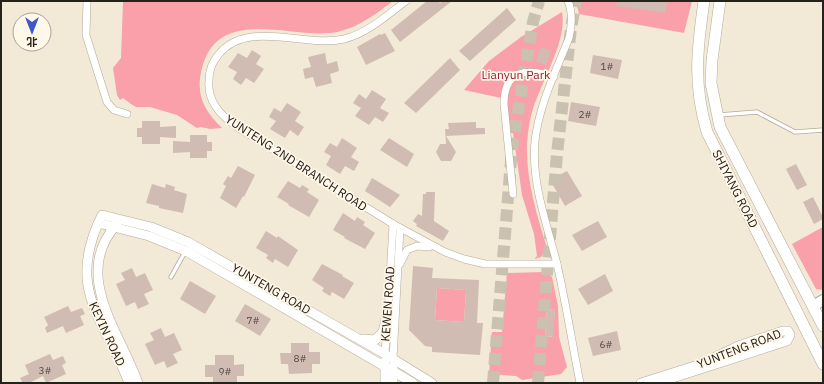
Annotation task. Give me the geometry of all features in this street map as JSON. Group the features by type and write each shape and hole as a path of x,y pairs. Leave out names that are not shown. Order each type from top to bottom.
{"main road":[{"name":"SHIYANG ROAD","path":"704,1 696,72 700,104 707,132 823,364"},
{"name":"SHIYANG ROAD","path":"720,1 712,60 711,83 716,115 726,141 818,310 823,326"},
{"path":"818,310 823,300"}],"street":[{"path":"86,1 86,35 107,102 114,110 127,114"},
{"name":"YUNTENG 2ND BRANCH ROAD","path":"406,1 371,27 346,38 318,42 257,36 237,41 227,46 216,57 209,79 209,90 213,103 222,116 230,122 393,224 436,248 459,258 484,264 557,264"},
{"path":"568,1 571,9 572,25 569,38 539,119 535,141 535,163 538,187 557,264 580,383"},
{"path":"513,194 504,104 505,92 512,80 521,72 532,71 554,77"},
{"name":"YUNTENG ROAD","path":"100,219 122,219 151,227 188,242 356,337 432,383"},
{"name":"YUNTENG ROAD","path":"100,219 115,226 150,236 186,251 413,383"},
{"name":"KEYIN ROAD","path":"100,219 88,252 87,288 94,311 129,383"},
{"name":"KEYIN ROAD","path":"122,219 103,243 100,253 98,284 104,307 138,383"},
{"name":"KEWEN ROAD","path":"385,383 385,354 393,224"},
{"name":"KEWEN ROAD","path":"393,383 400,228"},
{"path":"397,278 401,260 407,250 417,246 436,248"},
{"path":"356,337 368,341 378,339 383,332 388,310"},
{"name":"YUNTENG ROAD","path":"641,383 701,364 738,346 770,335 783,331 789,333 790,337 787,341 657,383"}],"lane":[{"path":"716,115 757,112 795,132 823,130"},
{"path":"172,277 186,251"}],"green space":[{"path":"123,1 393,1 374,15 353,27 337,32 319,33 258,29 239,31 222,37 209,51 201,72 200,89 203,103 211,116 222,128 210,129 201,127 197,128 177,115 150,107 136,107 123,98 120,100 117,95 113,68 121,58"},
{"path":"576,1 692,1 684,33 579,14"},
{"name":"Lianyun Park","path":"562,12 563,24 561,37 535,104 528,133 527,150 530,183 537,216 547,248 541,257 534,259 537,256 534,234 522,195 513,133 503,133 501,98 464,90 489,61 521,37"},
{"path":"823,227 823,290 816,289 792,244"},
{"path":"545,272 552,277 558,306 559,337 567,367 561,374 522,380 516,376 489,374 492,332 502,332 507,273","holes":["547,309 555,310 552,337 545,336"]},
{"path":"437,288 466,290 464,322 435,320"}],"building":[{"path":"427,1 438,1 440,3 443,1 452,1 400,42 391,30"},
{"path":"617,1 668,1 665,13 616,6"},
{"path":"507,8 516,20 470,61 459,51"},
{"path":"385,33 395,51 366,65 357,47 380,34"},
{"path":"541,47 551,51 546,65 536,61"},
{"path":"252,50 261,56 256,64 264,69 254,83 246,78 241,85 233,79 237,72 228,67 238,53 247,58"},
{"path":"325,53 327,64 337,61 339,71 330,74 332,83 316,87 313,77 305,79 303,69 311,67 308,57"},
{"path":"593,55 622,60 618,79 590,73"},
{"path":"450,58 460,70 416,113 404,103"},
{"path":"372,90 386,99 380,108 389,113 383,122 375,117 369,125 355,116 361,108 353,103 359,94 366,99"},
{"path":"571,102 600,107 596,126 568,121"},
{"path":"287,103 301,112 295,121 304,127 298,136 290,130 285,138 270,129 276,121 269,117 274,108 281,112"},
{"path":"142,121 160,121 160,127 176,126 176,138 160,137 160,144 142,144 142,137 137,137 137,128 142,128"},
{"path":"476,122 476,128 485,128 485,134 446,136 456,152 451,161 441,161 436,152 440,144 446,144 445,129 449,129 448,123"},
{"path":"190,135 207,135 207,142 212,142 212,151 207,151 207,158 190,158 190,152 173,153 173,141 190,142"},
{"path":"342,138 357,148 351,157 359,162 354,171 345,166 340,174 326,165 331,156 324,152 330,143 337,147"},
{"path":"389,138 414,154 407,167 380,150"},
{"path":"796,164 807,185 797,190 786,169"},
{"path":"238,166 255,175 244,197 243,196 236,208 220,198 226,186 223,184 228,176 231,178"},
{"path":"567,171 582,196 565,206 550,180"},
{"path":"372,178 400,195 390,207 365,191"},
{"path":"288,181 300,188 302,185 309,189 307,192 319,200 309,217 277,197"},
{"path":"152,184 165,188 166,184 175,187 174,190 187,194 183,213 159,208 159,206 146,203"},
{"path":"426,192 435,192 434,221 449,231 443,241 416,226 417,224 413,221 418,214 422,216 423,194 426,194"},
{"path":"813,197 823,217 823,219 814,224 803,202"},
{"path":"343,213 355,221 357,217 365,222 363,225 375,233 365,249 344,238 345,237 333,230"},
{"path":"598,221 607,237 582,251 572,235"},
{"path":"266,231 277,238 278,236 298,250 288,267 275,259 273,263 266,258 268,255 256,248"},
{"path":"322,264 343,275 342,276 354,283 344,299 332,292 330,296 322,291 324,288 312,280"},
{"path":"413,266 433,268 432,278 479,280 477,323 483,323 480,355 432,352 432,347 425,346 409,330","holes":["437,288 466,290 464,322 435,320"]},
{"path":"132,268 136,277 145,273 153,290 144,294 149,304 138,309 135,302 126,306 116,284 125,280 121,273"},
{"path":"605,274 613,291 588,305 578,289"},
{"path":"190,281 216,296 205,314 180,299"},
{"path":"245,304 271,319 260,336 235,321"},
{"path":"68,306 71,312 82,308 85,314 80,316 84,325 66,333 63,326 47,333 45,328 48,325 44,317"},
{"path":"547,309 555,310 553,337 545,336"},
{"path":"161,328 165,337 174,333 182,350 173,354 178,363 167,368 164,361 155,365 145,344 154,340 150,333"},
{"path":"617,331 621,350 593,356 588,338"},
{"path":"291,343 309,343 309,352 320,352 320,364 312,364 312,373 289,374 288,364 281,364 280,353 291,353"},
{"path":"50,354 53,360 63,356 66,363 62,365 66,374 46,383 43,376 29,383 23,383 20,378 29,374 25,365"},
{"path":"215,355 234,355 234,365 244,364 244,376 237,376 237,383 213,383 213,377 205,377 205,365 215,365"}],"tunnel":[{"path":"493,383 512,148 533,22 539,1"},
{"path":"538,383 557,154 571,28 576,1"}]}
